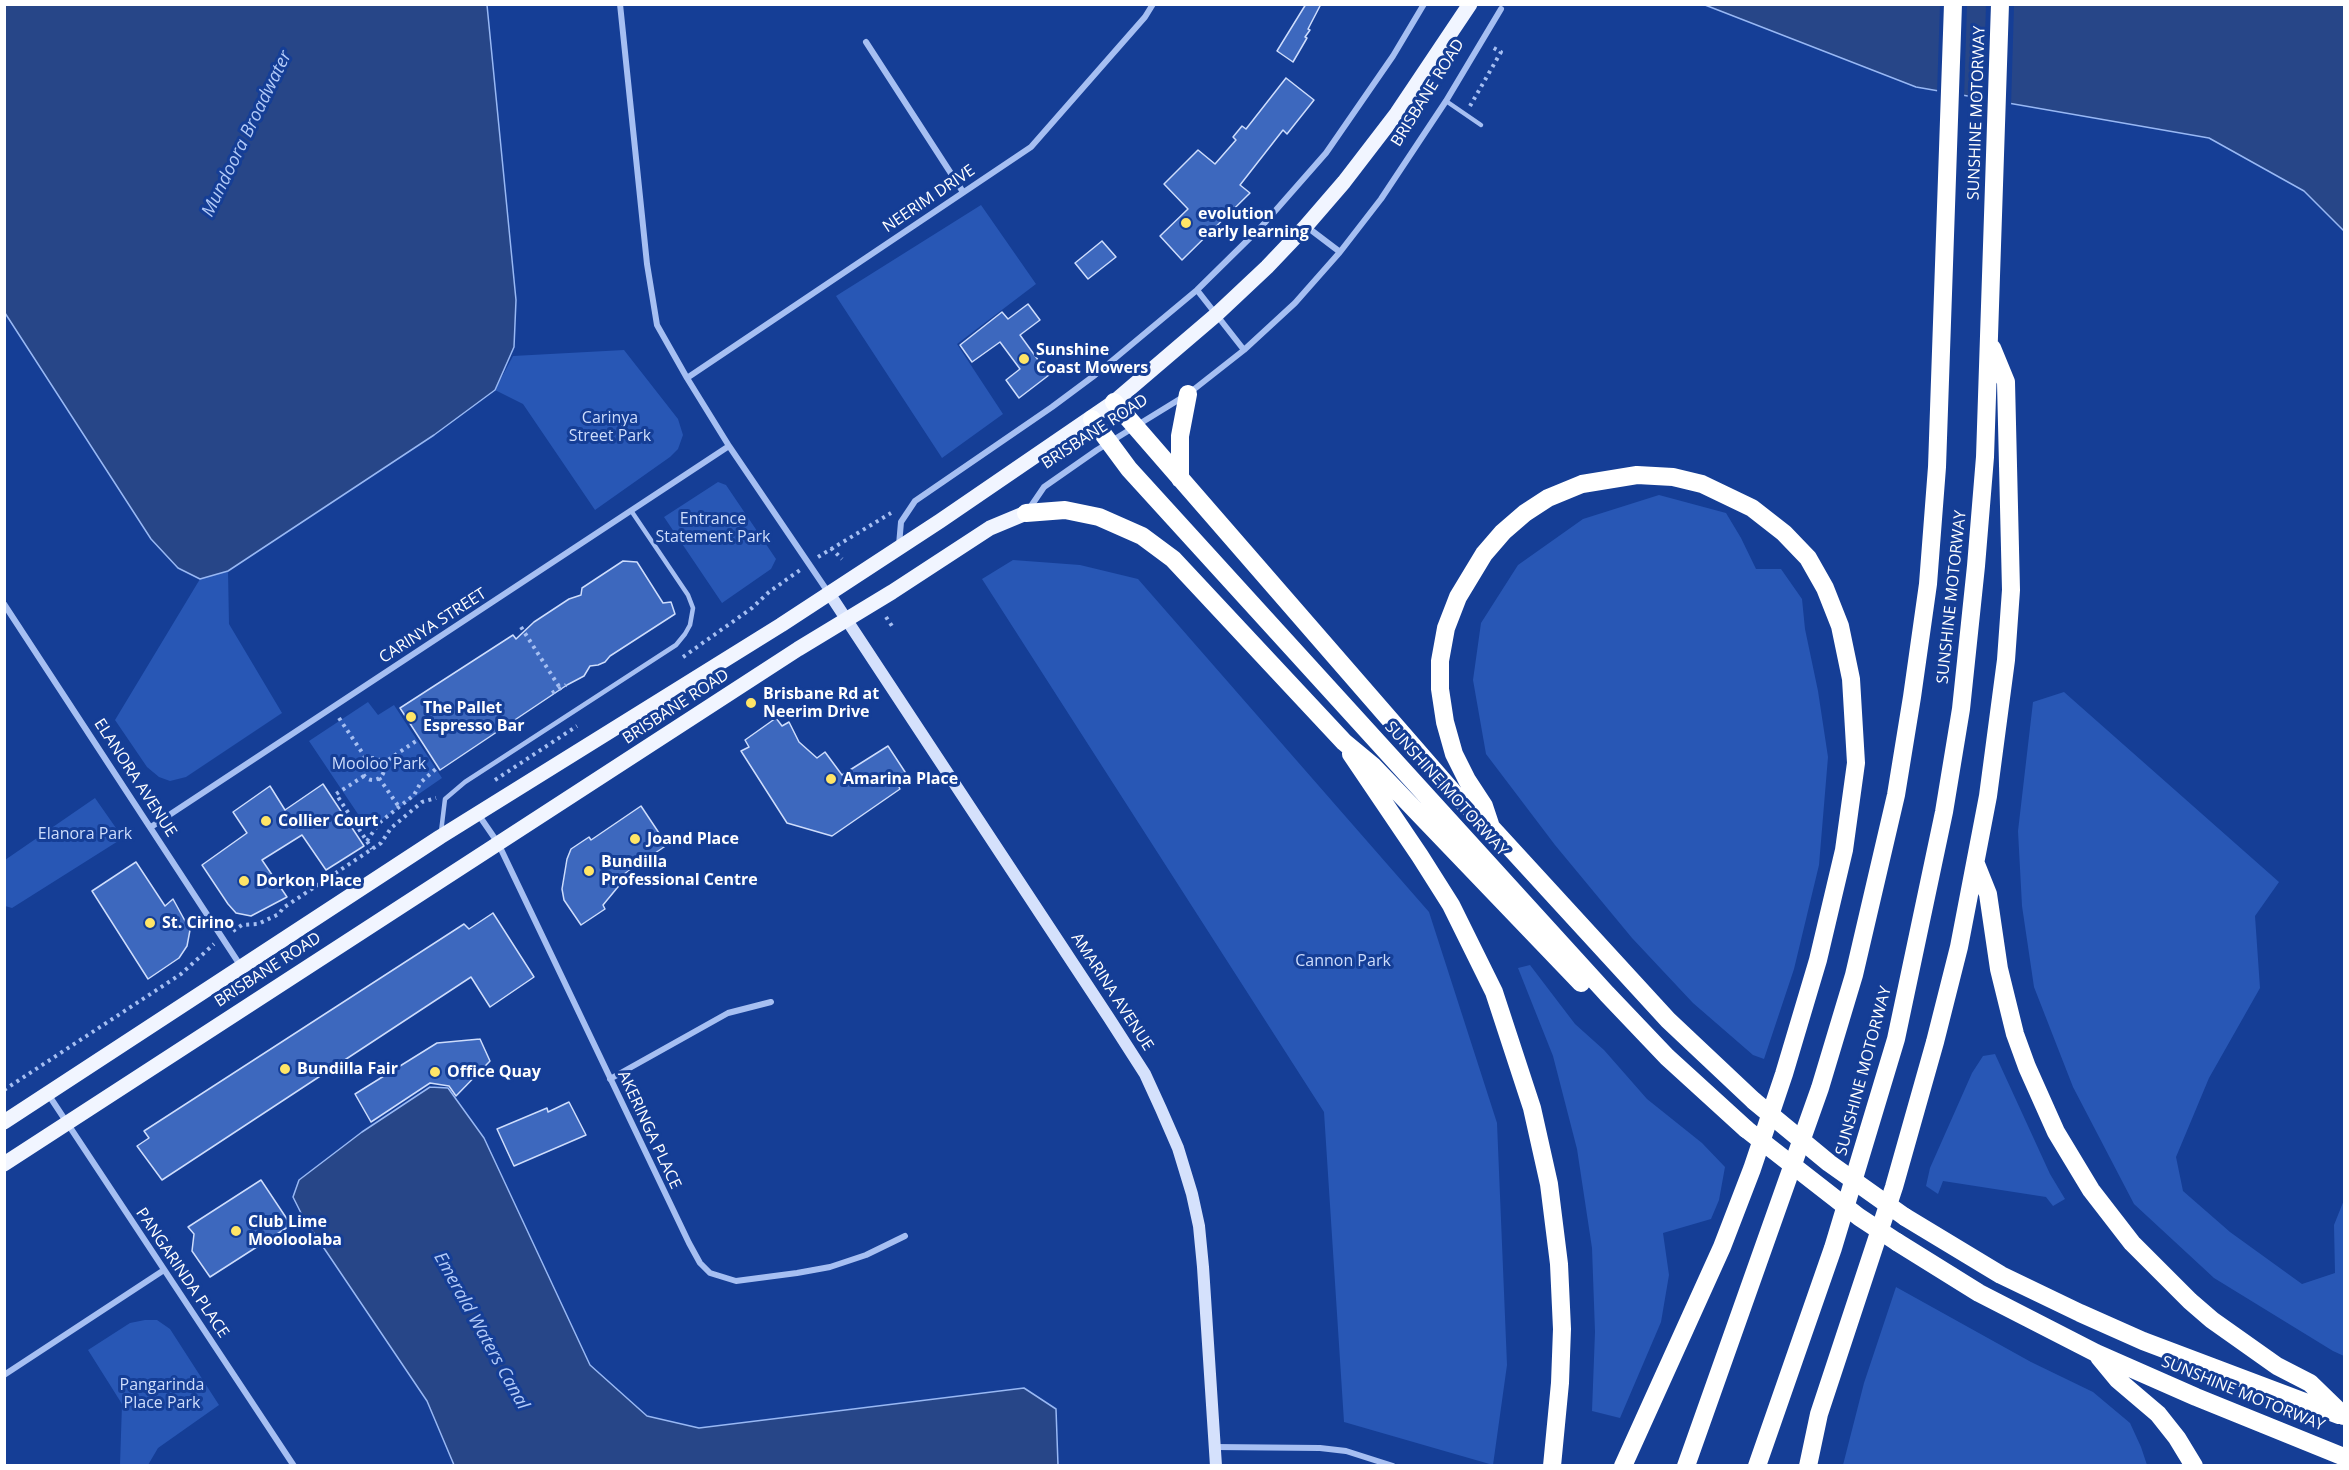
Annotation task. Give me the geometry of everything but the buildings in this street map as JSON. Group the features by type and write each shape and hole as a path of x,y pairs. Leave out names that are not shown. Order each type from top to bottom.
{"highway":[{"name":"SUNSHINE MOTORWAY","path":"1686,1466 1820,1088 1854,975 1896,795 1912,698 1931,549 1937,467 1953,4"},
{"name":"SUNSHINE MOTORWAY","path":"1757,1466 1826,1269 1896,1039 1944,812 1960,709 1983,478 2000,4"},
{"path":"1808,1466 1819,1414 1894,1186 1932,1053 1959,946 1976,864 1998,731 2011,590 2010,504 2006,382 1989,340"},
{"path":"1180,479 1180,436 1188,394"},
{"name":"SUNSHINE MOTORWAY","path":"1114,402 1459,799 1491,827 1668,1020 1754,1101 1829,1163 1905,1217 2001,1275 2163,1349 2344,1417"},
{"name":"SUNSHINE MOTORWAY","path":"1092,418 1129,469 1218,569 1634,1022 1675,1065 1746,1129 1852,1211 1979,1293 2096,1353 2196,1397 2344,1457"},
{"path":"1491,827 1484,806 1454,754 1440,689 1440,661 1446,628 1467,579 1503,532 1525,513 1548,498 1582,484 1637,475 1672,477 1702,484 1752,508 1784,533 1808,558 1825,588 1840,626 1851,679 1856,725 1856,762 1844,850 1818,960 1784,1074 1752,1168 1717,1257 1623,1466"},
{"path":"1026,513 1065,510 1084,512 1118,524 1158,547 1173,559 1344,742 1373,766 1598,1001 1634,1022"},
{"path":"1344,742 1451,905 1494,992 1532,1108 1549,1184 1559,1264 1562,1329 1560,1383 1552,1466"},
{"path":"1976,864 1989,894 1999,969 2015,1034 2056,1132 2091,1190 2132,1243 2190,1301 2212,1320 2277,1366 2310,1383 2344,1417"},
{"path":"2096,1353 2118,1380 2158,1414 2177,1438 2194,1466"}],"main road":[{"name":"BRISBANE ROAD","path":"4,1122 440,837 829,593 1114,402 1217,314 1306,226 1350,175 1397,113 1470,4"},
{"name":"BRISBANE ROAD","path":"4,1164 498,843 990,528 1026,513"}],"street":[{"path":"620,4 647,264 657,325 729,446 829,593"},
{"name":"NEERIM DRIVE","path":"687,378 1031,147 1145,17 1153,4"},
{"path":"898,548 901,522 915,501 1052,407 1197,290 1261,227 1326,153 1393,56 1424,4"},
{"name":"BRISBANE ROAD","path":"1026,513 1044,487 1188,394 1244,350 1295,303 1340,252 1381,199 1446,101 1501,9"},
{"path":"866,42 963,192"},
{"path":"1306,226 1340,252"},
{"path":"1197,290 1244,350"},
{"name":"CARINYA STREET","path":"151,827 729,446"},
{"name":"AMARINA AVENUE","path":"829,593 1110,1018 1145,1074 1161,1109 1178,1148 1199,1226 1216,1466"},
{"name":"ELANORA AVENUE","path":"4,604 242,968"},
{"name":"AKERINGA PLACE","path":"478,814 498,843 689,1243 700,1263 710,1274 735,1281 797,1274 866,1255 905,1236"},
{"path":"610,1079 728,1013 771,1002"},
{"name":"PANGARINDA PLACE","path":"48,1094 294,1466"},
{"path":"4,1375 164,1270"},
{"path":"1215,1447 1320,1448 1346,1451 1393,1466"}],"lane":[{"path":"1446,101 1481,125"},
{"path":"440,837 445,799 465,782 676,645 685,634 690,625 693,608 688,595 632,512"}],"path":[{"path":"1465,114 1501,52 1482,41"},
{"path":"831,548 843,559"},
{"path":"886,617 894,628"},
{"path":"521,627 560,688"},
{"path":"552,693 566,685"},
{"path":"332,708 367,760"},
{"path":"382,764 416,741"},
{"path":"377,758 382,764 384,773 379,778 368,780 364,776 362,768 367,760 377,758"},
{"path":"367,841 379,823 414,795 421,782 438,768"},
{"path":"364,776 336,794 372,849"},
{"path":"379,778 399,807"}],"green space":[{"path":"981,205 1036,284 957,344 1003,414 942,458 836,296"},
{"name":"Carinya Street Park","path":"624,350 678,419 683,435 678,449 670,457 595,510 523,404 495,390 513,356"},
{"name":"Entrance Statement Park","path":"718,482 726,485 776,559 771,569 722,603 664,517"},
{"path":"1659,495 1726,513 1756,569 1781,569 1802,599 1805,629 1818,691 1828,757 1819,865 1794,969 1764,1059 1753,1055 1693,1003 1632,938 1555,845 1486,754 1473,680 1481,623 1518,565 1583,519"},
{"name":"Cannon Park","path":"1013,560 1080,565 1138,579 1429,912 1497,1123 1507,1365 1493,1465 1344,1422 1324,1112 982,579"},
{"path":"228,571 229,624 282,713 186,777 170,781 159,777 147,767 115,720 200,579"},
{"path":"2064,692 2279,882 2255,916 2260,988 2209,1078 2176,1157 2183,1191 2230,1232 2302,1284 2335,1273 2334,1225 2344,1200 2344,1356 2214,1278 2134,1204 2073,1087 2034,987 2022,906 2018,831 2033,702"},
{"name":"Mooloo Park","path":"368,702 378,715 394,705 442,778 368,829 309,741"},
{"name":"Elanora Park","path":"95,798 123,838 12,908 5,906 5,860"},
{"path":"1530,965 1575,1024 1604,1050 1647,1099 1702,1143 1725,1167 1719,1200 1711,1219 1663,1233 1669,1275 1661,1322 1620,1418 1592,1411 1595,1332 1592,1248 1577,1149 1553,1056 1518,968"},
{"path":"1995,1054 2050,1174 2065,1199 2053,1206 2046,1197 1943,1181 1938,1194 1926,1186 1930,1168 1972,1073 1983,1056"},
{"path":"1896,1287 2031,1362 2093,1392 2130,1423 2147,1465 1843,1465 1864,1383"},
{"name":"Pangarinda Place Park","path":"157,1320 170,1329 219,1405 158,1448 148,1465 120,1465 122,1404 88,1350 130,1323"}],"water":[{"name":"Mundoora Broadwater","path":"5,4 487,5 516,300 514,347 495,390 434,435 228,571 200,579 178,568 151,539 5,313"},
{"path":"1705,5 2344,5 2344,231 2304,191 2209,138 1916,87"},
{"name":"Emerald Waters Canal","path":"430,1087 448,1088 484,1138 590,1365 647,1416 699,1428 1024,1388 1056,1409 1058,1465 454,1465 427,1401 303,1217 293,1197 299,1180 362,1132"}],"pier":[{"path":"1940,5 1967,5 1964,99 1937,94"},
{"path":"1986,5 2014,5 2011,107 1983,102"}],"place":[{"name":"evolution early learning","path":"1186,223"},
{"name":"Sunshine Coast Mowers","path":"1024,359"},
{"name":"Brisbane Rd at Neerim Drive","path":"751,703"},
{"name":"The Pallet Espresso Bar","path":"411,717"},
{"name":"Amarina Place","path":"831,779"},
{"name":"Collier Court","path":"266,821"},
{"name":"Joand Place","path":"635,839"},
{"name":"Bundilla Professional Centre","path":"589,871"},
{"name":"Dorkon Place","path":"244,881"},
{"name":"St. Cirino","path":"150,923"},
{"name":"Bundilla Fair","path":"285,1069"},
{"name":"Office Quay","path":"435,1072"},
{"name":"Club Lime Mooloolaba","path":"236,1231"}]}
